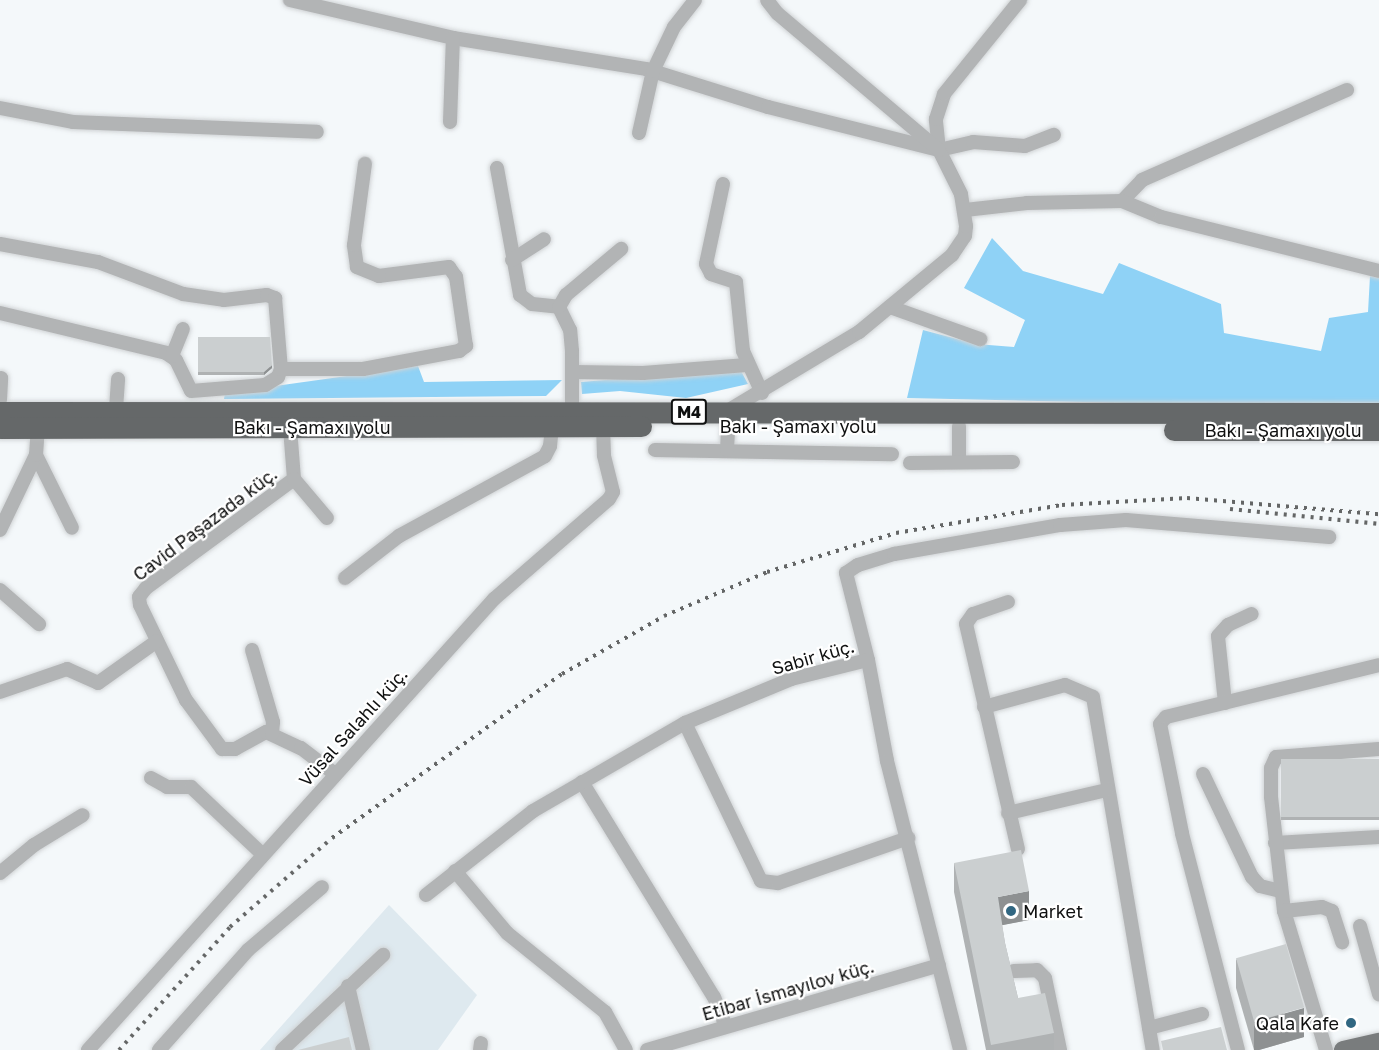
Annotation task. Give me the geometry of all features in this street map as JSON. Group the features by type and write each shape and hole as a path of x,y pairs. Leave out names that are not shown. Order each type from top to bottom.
{"highway":[{"name":"Bakı - Şamaxı yolu","path":"0,410 116,409 191,400 572,411 727,420 959,426 1379,430"},
{"name":"Bakı - Şamaxı yolu","path":"0,428 38,426 290,428 603,426 727,420 1379,413"}],"main road":[{"path":"1343,1050 1374,1045"}],"street":[{"path":"290,0 453,38 653,72 768,107 939,150 974,142 1031,145 1054,135"},
{"path":"639,133 653,72 674,27 695,0"},
{"path":"727,450 727,420 762,393 849,339 952,255 964,236 965,210 954,176 939,150 777,13 767,0"},
{"path":"939,150 936,119 944,94 1020,0"},
{"path":"450,122 453,38"},
{"path":"1122,201 1142,180 1347,90"},
{"path":"0,108 73,122 317,132"},
{"path":"281,369 363,369 459,351 466,346 456,277 449,267 379,276 357,267 354,245 365,164"},
{"path":"497,168 520,295 532,304 559,307"},
{"path":"723,184 706,264 711,274 736,282 747,365 762,393"},
{"path":"965,210 1009,204 1122,201 1161,217 1379,271"},
{"path":"512,260 544,238"},
{"path":"0,244 98,262 183,294 224,300 267,295 275,298 278,305 281,369 273,382 265,385 191,400 172,356 183,329"},
{"path":"559,307 566,295 621,249"},
{"path":"559,307 570,330 572,411"},
{"path":"890,307 918,320 980,339"},
{"path":"0,313 172,356"},
{"path":"572,372 643,374 747,365"},
{"path":"0,400 1,378"},
{"path":"116,409 118,379"},
{"path":"0,530 36,455 38,426"},
{"path":"345,578 399,536 544,456 550,446 552,426"},
{"name":"Vüsal Salahlı küç.","path":"88,1050 262,854 494,599 609,499 612,482 604,455 603,426"},
{"path":"959,426 959,462"},
{"name":"Cavid Paşazadə küç.","path":"272,734 258,735 235,749 222,749 191,708 140,605 139,597 146,588 294,479 290,428"},
{"path":"655,450 892,454"},
{"path":"36,455 72,528"},
{"path":"910,463 1013,462"},
{"path":"294,479 327,518"},
{"path":"868,660 846,573 858,565 894,554 1060,525 1125,520 1329,537"},
{"path":"0,590 39,624"},
{"path":"1008,602 973,614 966,624 1018,849"},
{"path":"1225,703 1218,636 1228,625 1252,614"},
{"path":"0,692 67,669 98,683 157,640"},
{"path":"252,650 273,722 272,734 301,748 335,774"},
{"name":"Sabir küç.","path":"426,895 533,811 685,723 791,679 868,660 887,760 960,1050"},
{"path":"1238,1050 1225,977 1159,731 1166,717 1379,665"},
{"path":"984,707 1065,685 1083,690 1093,697 1153,1050"},
{"path":"685,723 761,882 778,883 908,838"},
{"path":"1326,1050 1280,891 1271,768 1276,757 1379,749"},
{"path":"1203,774 1252,877 1260,886 1280,891"},
{"path":"151,778 167,787 191,787 262,854"},
{"path":"582,782 714,997 726,1026"},
{"path":"1008,813 1107,790"},
{"path":"0,873 34,845 83,815"},
{"path":"1275,843 1379,837"},
{"path":"455,871 507,933 605,1012 626,1050"},
{"path":"159,1050 248,950 322,887"},
{"path":"1284,911 1322,907 1332,911 1342,942"},
{"path":"1360,926 1379,994"},
{"path":"282,1050 383,955"},
{"name":"Etibar İsmayılov küç.","path":"647,1050 939,965"},
{"path":"1014,971 1037,970 1045,978 1060,1050"},
{"path":"348,986 363,1050"},
{"path":"1149,1028 1202,1014"}],"shaded area":[{"path":"992,238 1023,271 1103,294 1119,263 1221,304 1224,333 1321,351 1329,318 1368,312 1370,276 1379,278 1379,404 1217,405 907,398 923,330 976,344 1014,347 1025,320 964,288"},
{"path":"418,366 424,382 562,380 546,396 224,399 225,393"},
{"path":"740,369 748,384 686,398 620,391 582,394 581,382"},
{"path":"389,905 477,995 438,1050 260,1050"}],"building":[{"path":"198,337 270,337 272,365 264,372 198,372"},
{"path":"1281,759 1379,759 1379,817 1281,817"},
{"path":"1021,850 1029,891 998,897 1005,943 1018,998 1045,993 1054,1033 991,1045 954,863"},
{"path":"1286,944 1304,1007 1254,1022 1236,958"},
{"path":"1221,1027 1227,1050 1163,1050 1161,1041"},
{"path":"349,1037 352,1050 298,1050"}],"railway":[{"path":"119,1050 230,927 332,838 562,674 664,616 767,572 896,533 1062,505 1187,498 1379,514"},
{"path":"1230,509 1379,524"}],"place":[{"name":"Market","path":"1011,911"},
{"name":"Qala Kafe","path":"1351,1023"}]}
